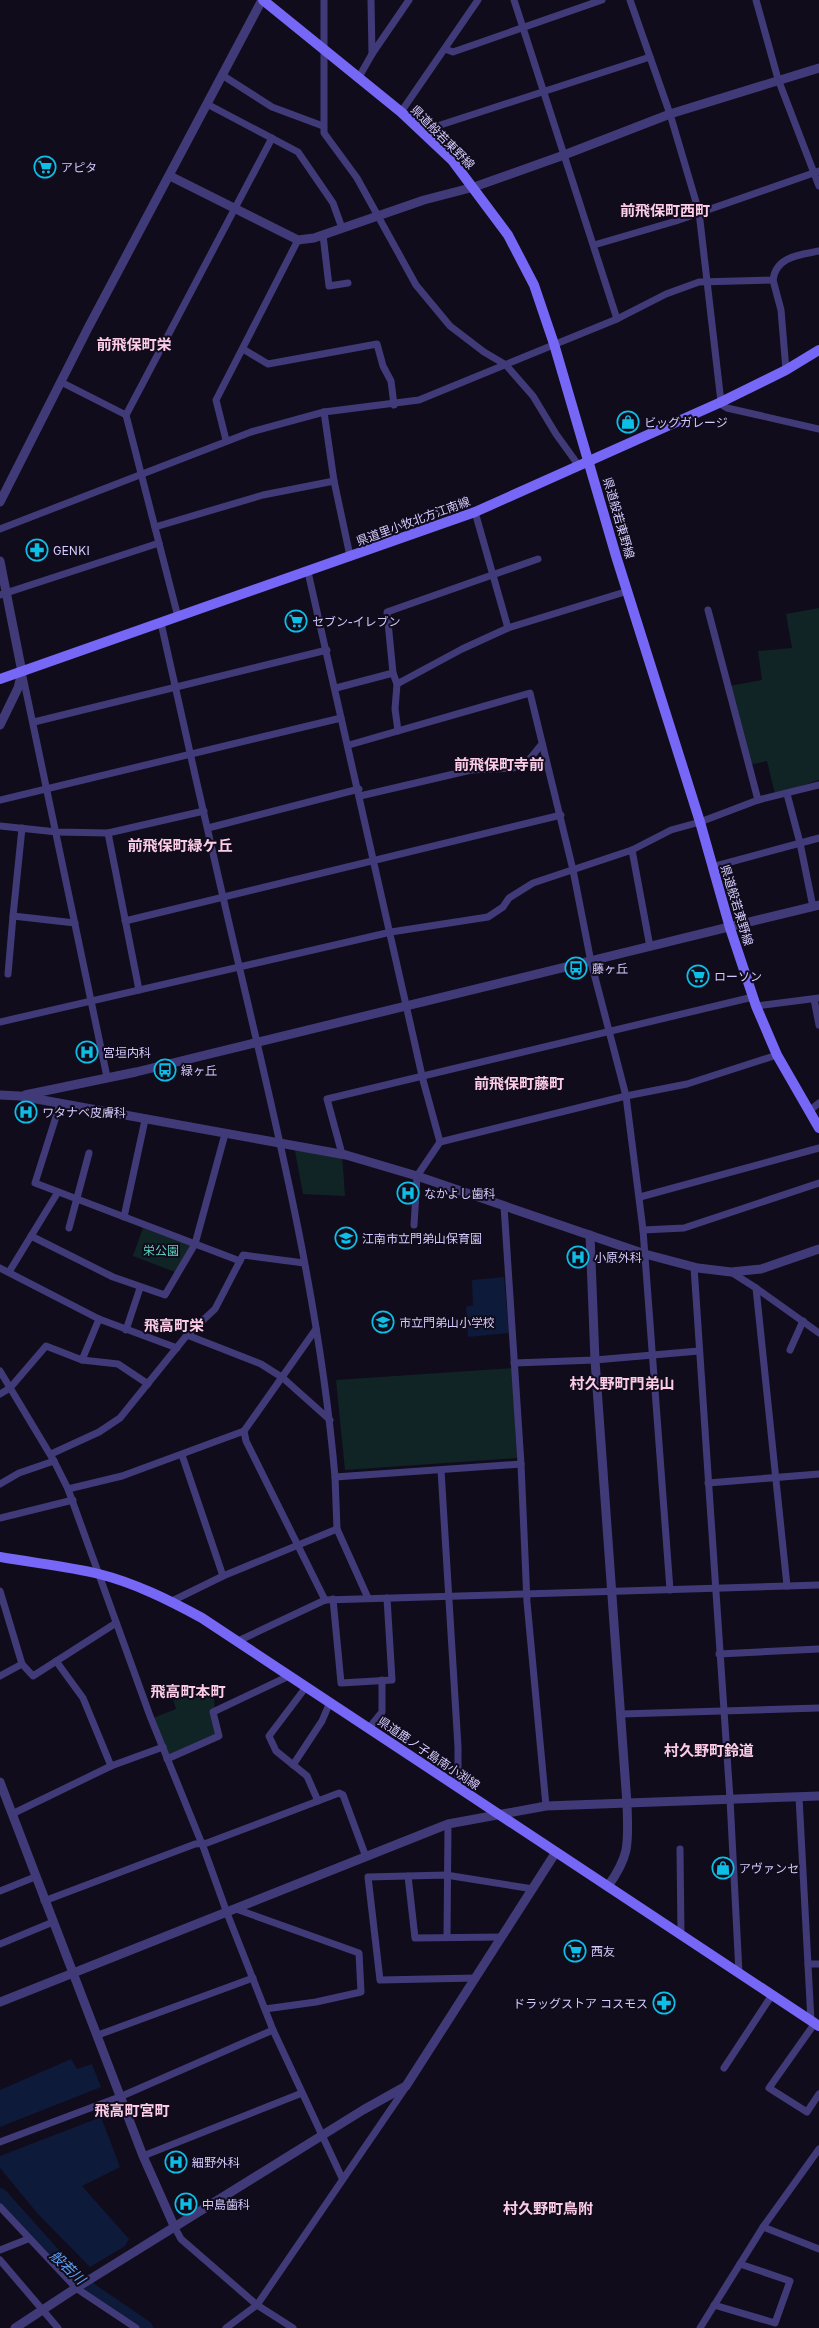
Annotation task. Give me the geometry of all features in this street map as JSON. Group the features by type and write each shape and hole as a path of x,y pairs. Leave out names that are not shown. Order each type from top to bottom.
{"main road":[{"name":"県道般若東野線","path":"262,0 401,112 452,160 474,187 508,236 534,285 590,461 628,591 700,822 730,928 755,1001 777,1055 819,1128"},
{"name":"県道里小牧北方江南線","path":"0,679 475,512 720,402 786,370 819,350"},
{"name":"県道鹿ノ子島南小渕線","path":"0,1557 98,1574 121,1580 172,1602 238,1641 815,2023"}],"street":[{"path":"0,502 262,0"},
{"path":"324,0 324,133 357,178 416,285 450,326 484,352 506,365 533,396 556,434 579,466"},
{"path":"371,0 372,54"},
{"path":"359,77 372,54 409,0"},
{"path":"401,112 478,0"},
{"path":"514,0 617,319"},
{"path":"445,49 454,52 602,0"},
{"path":"630,0 670,114 699,212 720,402 727,408 819,429"},
{"path":"756,0 778,79 817,172 819,186"},
{"path":"422,132 650,57"},
{"path":"170,176 298,240 323,235 377,215 474,187 564,156 670,114 778,79 819,68"},
{"path":"222,75 272,107 323,126"},
{"path":"207,104 298,152 333,203 342,228"},
{"path":"178,617 126,416 272,138"},
{"path":"594,245 817,172"},
{"path":"323,235 329,286 348,283"},
{"path":"226,440 216,400 298,240"},
{"path":"786,370 781,310 774,272 782,261 796,255 819,251"},
{"path":"0,529 226,440 324,412 394,405 419,400 617,319 666,294 707,281 774,280"},
{"path":"243,349 268,364 377,344 383,366 391,381 394,405"},
{"path":"61,382 126,416"},
{"path":"324,412 334,481 350,556"},
{"path":"155,527 263,495 334,481"},
{"path":"475,512 508,628"},
{"path":"3,594 159,543"},
{"path":"398,731 395,709 397,684 393,673 387,612 493,573 538,559"},
{"path":"0,561 3,594 34,722 107,1078"},
{"path":"308,572 336,688 341,718 349,745 422,1075 440,1142"},
{"path":"397,684 462,649 508,628 628,591"},
{"path":"708,610 758,800"},
{"path":"160,623 282,1142 316,1329 330,1420 338,1529 368,1598"},
{"path":"34,722 326,650"},
{"path":"0,725 18,688 22,672"},
{"path":"336,688 393,673"},
{"path":"349,745 530,693 561,815 590,962 626,1096 643,1230 670,1590"},
{"path":"0,800 341,718"},
{"path":"208,828 359,793 471,770 513,768 528,761 542,744"},
{"path":"0,1022 391,932 488,917 503,907 509,898 533,883 632,850 671,830 700,822 758,800 819,785"},
{"path":"1,1097 20,1096 107,1078 816,906 787,794"},
{"path":"0,826 57,832 108,833 204,811"},
{"path":"125,920 374,862 561,815"},
{"path":"8,974 22,828"},
{"path":"108,833 139,990"},
{"path":"712,867 819,838"},
{"path":"632,850 650,947"},
{"path":"13,916 76,923"},
{"path":"342,1154 328,1099 422,1075 609,1032 755,1001 816,999 819,1024"},
{"path":"414,1225 417,1176 440,1142 626,1096 687,1084 777,1055"},
{"path":"20,1096 342,1154 417,1176 645,1254 694,1267 731,1272 761,1269 819,1249"},
{"path":"809,1111 819,1103"},
{"path":"60,1104 35,1183 240,1261"},
{"path":"124,1217 146,1120"},
{"path":"31,1236 140,1288 165,1295 195,1244 225,1134"},
{"path":"640,1197 819,1148"},
{"path":"69,1228 89,1153"},
{"path":"643,1230 684,1228 819,1183"},
{"path":"8,1272 58,1192"},
{"path":"504,1206 521,1464 527,1595 546,1806"},
{"path":"590,1235 595,1360 627,1804 628,1847 617,1873 608,1886"},
{"path":"0,1484 52,1458 120,1418 187,1336 214,1309 243,1255 304,1263"},
{"path":"694,1267 730,1799 739,1973"},
{"path":"0,1268 99,1318 126,1330 177,1348"},
{"path":"731,1272 819,1333"},
{"path":"126,1330 140,1288"},
{"path":"756,1288 787,1586"},
{"path":"82,1360 99,1318"},
{"path":"790,1350 803,1321"},
{"path":"68,1489 122,1476 244,1431 316,1329"},
{"path":"187,1336 261,1364 283,1378 330,1420"},
{"path":"0,1394 10,1388 46,1346 82,1360 118,1364 148,1384"},
{"path":"514,1363 595,1360 699,1351"},
{"path":"0,1371 52,1458 73,1500 116,1623 226,1913 273,2030 324,2135 342,2178"},
{"path":"244,1431 246,1441 325,1600"},
{"path":"182,1455 224,1576"},
{"path":"335,1477 521,1464"},
{"path":"441,1470 458,1747 458,1787"},
{"path":"708,1483 819,1474"},
{"path":"0,1518 73,1500"},
{"path":"172,1602 224,1576 338,1529"},
{"path":"238,1641 325,1600 333,1599 449,1598 819,1585"},
{"path":"0,1591 22,1664 33,1676 116,1623"},
{"path":"333,1599 341,1683 392,1680 387,1598"},
{"path":"720,1654 819,1649"},
{"path":"56,1661 82,1698 111,1766"},
{"path":"0,1676 22,1664"},
{"path":"168,1759 219,1736 213,1712 289,1676"},
{"path":"369,1728 382,1712 382,1680"},
{"path":"306,1687 269,1736 276,1751 307,1776 318,1801"},
{"path":"294,1765 322,1721 330,1702"},
{"path":"622,1714 819,1708"},
{"path":"12,1814 111,1766 163,1748"},
{"path":"0,1782 4,1802 12,1814 44,1901 122,2096 142,2156 180,2239 257,2305 293,2328"},
{"path":"44,1901 339,1793 343,1795 366,1857"},
{"path":"0,2002 448,1824 546,1806 819,1796"},
{"path":"799,1797 808,1964 815,2023 769,2088 807,2112 819,2094"},
{"path":"447,1937 448,1824"},
{"path":"680,1849 681,1935"},
{"path":"226,2328 257,2305 406,2086 556,1852"},
{"path":"476,1978 380,1980 368,1877 449,1875 533,1889"},
{"path":"408,1876 415,1938 502,1937"},
{"path":"0,1890 35,1877"},
{"path":"236,1909 359,1953 361,1992 316,2002 265,2009"},
{"path":"0,1944 53,1922"},
{"path":"808,1964 819,1964"},
{"path":"98,2035 253,1978"},
{"path":"724,2068 772,1995"},
{"path":"0,2142 122,2096 273,2030"},
{"path":"15,2328 94,2276 406,2086"},
{"path":"142,2156 302,2093"},
{"path":"385,2098 388,2113"},
{"path":"700,2328 763,2227 819,2149"},
{"path":"0,2207 76,2288 136,2328"},
{"path":"763,2227 819,2249"},
{"path":"0,2250 28,2239"},
{"path":"0,2260 58,2328"},
{"path":"714,2305 775,2323 790,2281 740,2264"}],"green space":[{"path":"819,608 819,780 775,794 767,761 749,765 724,687 762,680 758,651 792,648 786,614"},
{"path":"294,1146 342,1154 345,1196 303,1194"},
{"name":"栄公園","path":"143,1228 191,1245 175,1272 133,1256"},
{"path":"512,1368 517,1458 345,1470 336,1380"},
{"path":"213,1687 217,1735 169,1757 153,1718 176,1709 173,1699"}],"water":[{"path":"504,1277 509,1333 468,1337 466,1307 473,1305 472,1280"},
{"path":"71,2059 77,2069 92,2064 101,2087 0,2127 0,2090"},
{"path":"101,2117 120,2167 82,2186 129,2239 125,2246 90,2267 38,2214 0,2168 0,2156"}],"waterway":[{"name":"般若川","path":"0,2196 67,2271 92,2292 145,2328"}],"place":[{"name":"アピタ","path":"45,167"},
{"name":"ビッグガレージ","path":"628,422"},
{"name":"GENKI","path":"37,550"},
{"name":"セブン-イレブン","path":"296,621"},
{"name":"藤ヶ丘","path":"576,968"},
{"name":"ローソン","path":"698,976"},
{"name":"宮垣内科","path":"87,1052"},
{"name":"緑ヶ丘","path":"165,1070"},
{"name":"ワタナベ皮膚科","path":"26,1112"},
{"name":"なかよし歯科","path":"408,1193"},
{"name":"江南市立門弟山保育園","path":"346,1238"},
{"name":"小原外科","path":"578,1257"},
{"name":"市立門弟山小学校","path":"383,1322"},
{"name":"アヴァンセ","path":"723,1868"},
{"name":"西友","path":"575,1951"},
{"name":"ドラッグストア コスモス","path":"664,2003"},
{"name":"細野外科","path":"176,2162"},
{"name":"中島歯科","path":"186,2204"}],"district":[{"name":"前飛保町西町","path":"665,210"},
{"name":"前飛保町栄","path":"134,344"},
{"name":"前飛保町寺前","path":"499,764"},
{"name":"前飛保町緑ケ丘","path":"180,845"},
{"name":"前飛保町藤町","path":"519,1083"},
{"name":"飛高町栄","path":"174,1325"},
{"name":"村久野町門弟山","path":"622,1383"},
{"name":"飛高町本町","path":"188,1691"},
{"name":"村久野町鈴道","path":"709,1750"},
{"name":"飛高町宮町","path":"132,2110"},
{"name":"村久野町鳥附","path":"548,2208"}]}
